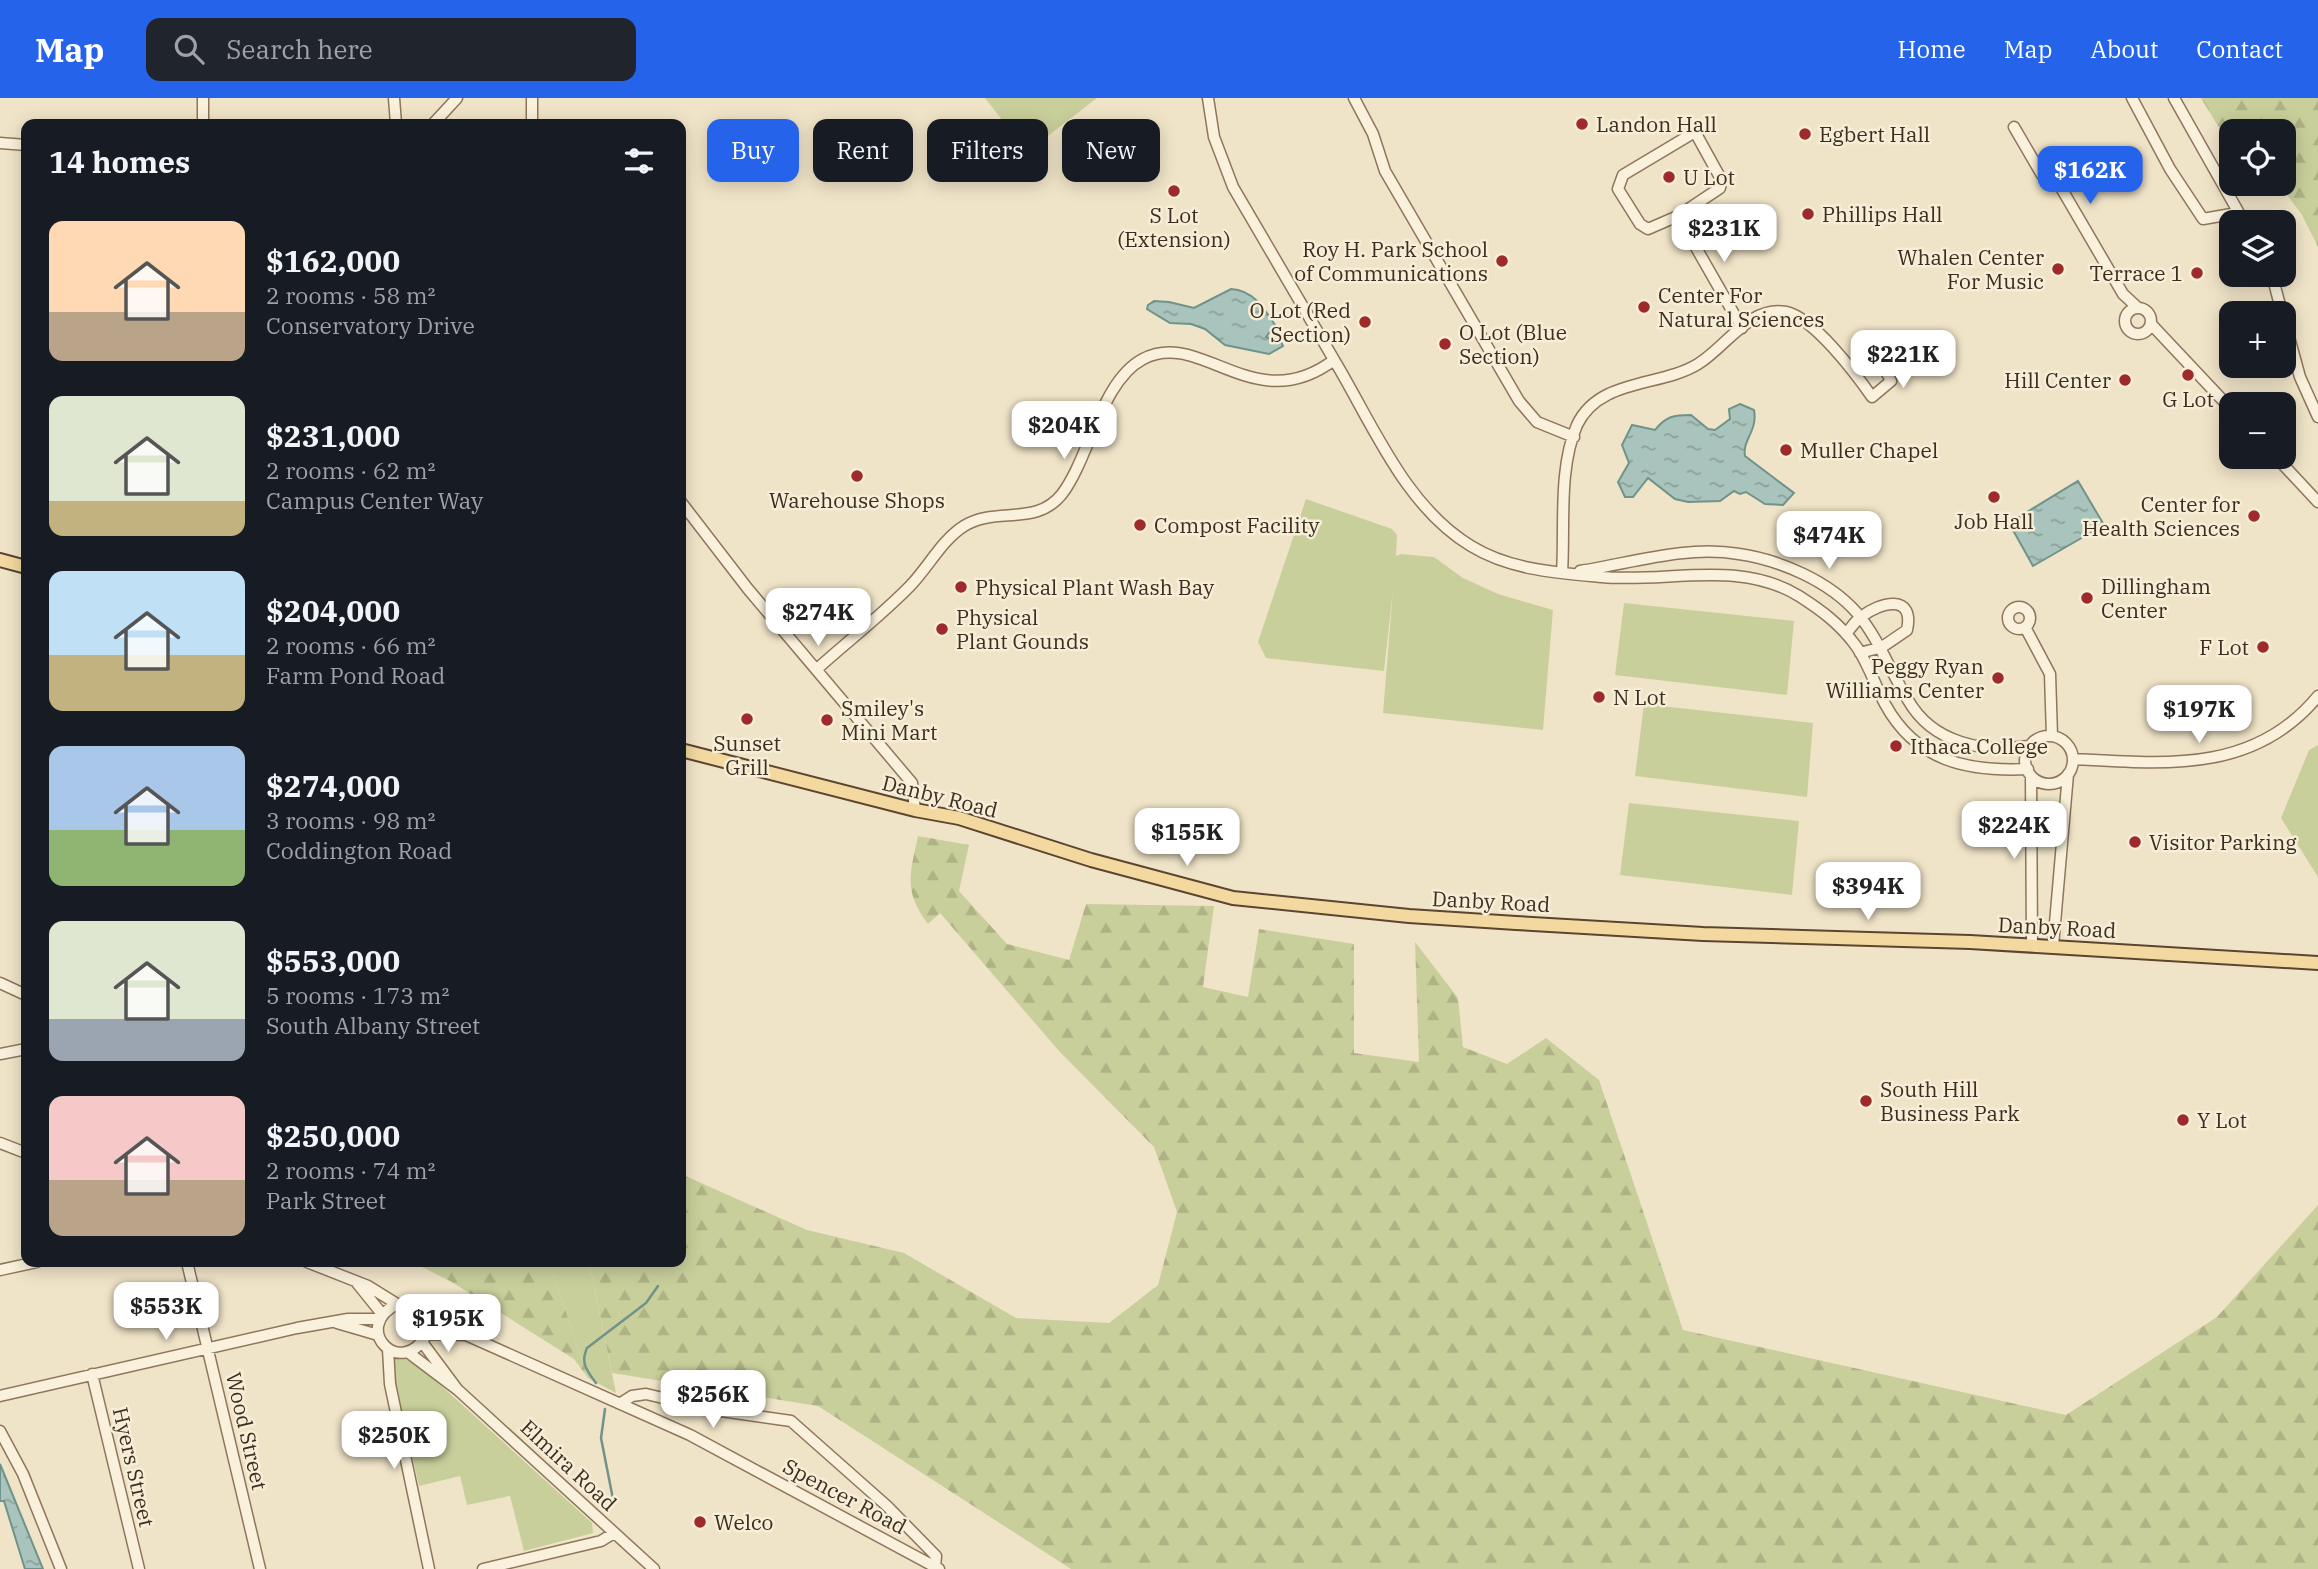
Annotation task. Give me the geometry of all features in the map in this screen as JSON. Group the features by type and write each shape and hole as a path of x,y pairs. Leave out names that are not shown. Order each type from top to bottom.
{"main road":[{"path":"0,560 21,566"},
{"name":"Danby Road","path":"686,751 915,810 959,818 1091,860 1233,898 1409,916 1516,923 2053,946 2318,963"}],"street":[{"path":"203,98 203,119"},
{"path":"394,98 396,119"},
{"path":"438,119 457,98"},
{"path":"532,98 532,119"},
{"path":"1208,98 1217,147 1233,187 1401,475 1444,526 1488,555 1526,568 1624,579 1711,573 1736,575 1795,594 1822,611 1846,634 1860,653 1886,704 1916,744 1962,765 1996,771 2029,772 2050,784 2068,774"},
{"path":"1354,98 1373,134 1385,171 1519,401 1537,422 1574,437"},
{"path":"2132,98 2170,169 2203,219 2219,219"},
{"path":"2174,98 2237,210"},
{"path":"2014,127 2042,175 2060,186 2123,293 2137,307 2150,314 2151,324 2219,396"},
{"path":"1695,132 1721,179 1720,188 1678,216 1648,229 1640,224 1618,189 1623,176 1695,132"},
{"path":"0,143 21,145"},
{"path":"1678,216 1742,328"},
{"path":"2137,307 2126,317 2127,327 2140,334 2151,324"},
{"path":"1562,573 1566,471 1577,425 1602,399 1625,387 1696,366 1756,316 1770,310 1790,313 1804,322 1852,368"},
{"path":"817,669 912,584 954,533 965,525 998,517 1033,514 1052,503 1072,478 1120,379 1142,360 1163,353 1184,354 1249,379 1270,382 1310,372 1334,360"},
{"path":"2296,362 2318,417"},
{"path":"2287,469 2318,502"},
{"path":"686,508 748,589 912,783 915,810"},
{"path":"1562,573 1646,557 1738,553 1812,578 1840,597 1860,617 1882,647 1909,703 1927,723 1949,739 2001,750 2029,746"},
{"path":"1846,634 1860,617 1885,604 1905,608 1910,618 1907,630 1882,647 1860,653"},
{"path":"2025,628 2050,674 2052,736"},
{"path":"2073,760 2182,762 2230,754 2253,746 2285,729 2318,696"},
{"path":"2032,945 2029,772 2025,756 2029,746 2039,738 2052,736 2068,745 2073,760 2068,774 2053,946"},
{"path":"0,983 21,993"},
{"path":"0,1054 21,1050"},
{"path":"0,1143 21,1151"},
{"path":"0,1270 21,1265"},
{"name":"Wood Street","path":"188,1267 260,1569"},
{"path":"319,1267 397,1304 414,1308 423,1317 424,1338 409,1353 388,1349"},
{"path":"357,1283 381,1316 378,1335"},
{"path":"0,1396 297,1328 381,1316 397,1304"},
{"name":"Spencer Road","path":"423,1317 455,1327 466,1335 690,1435 937,1568"},
{"path":"337,1322 378,1335 388,1349 388,1370 429,1569"},
{"name":"Spencer Road","path":"424,1338 466,1335"},
{"name":"Elmira Road","path":"424,1338 458,1390"},
{"name":"Elmira Road","path":"409,1353 458,1390 654,1569"},
{"name":"Hyers Street","path":"92,1374 139,1569"},
{"path":"621,1403 632,1396 646,1394 714,1410 791,1421 927,1546 936,1556 937,1568"},
{"path":"0,1431 23,1474 61,1569"},
{"path":"483,1569 601,1541 614,1534"}],"green space":[{"path":"985,98 1097,98 1070,119 1062,119 1062,125 1048,136 1048,119 1001,119"},
{"path":"2201,98 2318,98 2318,247 2302,215 2288,196 2296,196 2296,119 2219,119 2218,126"},
{"path":"1306,499 1392,529 1397,535 1396,556 1401,554 1434,557 1463,578 1498,594 1553,610 1543,730 1383,713 1393,590 1384,671 1266,658 1258,642"},
{"path":"1624,603 1794,621 1787,695 1615,675"},
{"path":"1644,704 1813,723 1807,797 1635,776"},
{"path":"2318,745 2318,877 2281,818 2309,750"},
{"path":"1629,803 1799,821 1792,895 1620,875"},
{"path":"918,836 969,845 959,891 1007,944 1069,960 1086,904 1214,906 1203,987 1248,997 1259,929 1354,944 1354,1053 1419,1062 1415,942 1458,998 1463,1047 1507,1064 1546,1038 1599,1080 1683,1330 2066,1415 2217,1317 2318,1205 2318,1569 1071,1569 818,1406 612,1373 590,1267 686,1267 686,1176 807,1230 904,1253 1016,1318 1109,1323 1158,1285 1177,1212 1154,1147 1059,1051 940,913 928,924 912,892 913,861"},
{"path":"422,1267 553,1267 588,1378 574,1359 450,1281"},
{"path":"553,1267 590,1267 616,1393 588,1378"},
{"path":"393,1356 414,1361 592,1523 593,1533 524,1551 510,1496 467,1505 460,1476 419,1486 394,1379"}],"water":[{"path":"1231,289 1246,293 1257,301 1275,325 1266,337 1280,340 1283,346 1269,354 1225,345 1205,329 1191,324 1170,323 1147,309 1154,301 1194,308"},
{"path":"1740,404 1754,410 1755,417 1745,456 1794,493 1783,505 1765,504 1746,492 1740,494 1734,491 1720,501 1688,502 1675,499 1648,478 1633,497 1625,497 1618,482 1629,463 1622,445 1632,425 1655,430 1671,417 1691,415 1708,429 1715,430 1730,419 1729,409"},
{"path":"2078,481 2104,525 2033,566 2009,523"},
{"path":"0,1464 43,1569 25,1569 4,1501 0,1501"}],"waterway":[{"path":"596,1383 584,1363 587,1348 646,1303 658,1286"},
{"path":"605,1409 601,1438 614,1504"}],"place":[{"name":"Landon Hall","path":"1582,124"},
{"name":"Egbert Hall","path":"1805,134"},
{"name":"U Lot","path":"1669,177"},
{"name":"S Lot (Extension)","path":"1174,191"},
{"name":"Phillips Hall","path":"1808,214"},
{"name":"Roy H. Park School of Communications","path":"1502,261"},
{"name":"Whalen Center For Music","path":"2058,269"},
{"name":"Terrace 1","path":"2197,273"},
{"name":"Center For Natural Sciences","path":"1644,307"},
{"name":"O Lot (Red Section)","path":"1365,322"},
{"name":"O Lot (Blue Section)","path":"1445,344"},
{"name":"G Lot","path":"2188,375"},
{"name":"Hill Center","path":"2125,380"},
{"name":"Muller Chapel","path":"1786,450"},
{"name":"Warehouse Shops","path":"857,476"},
{"name":"Job Hall","path":"1994,497"},
{"name":"Center for Health Sciences","path":"2254,516"},
{"name":"Compost Facility","path":"1140,525"},
{"name":"Physical Plant Wash Bay","path":"961,587"},
{"name":"Dillingham Center","path":"2087,598"},
{"name":"Physical Plant Gounds","path":"942,629"},
{"name":"F Lot","path":"2263,647"},
{"name":"Peggy Ryan Williams Center","path":"1998,678"},
{"name":"N Lot","path":"1599,697"},
{"name":"Sunset Grill","path":"747,719"},
{"name":"Smiley's Mini Mart","path":"827,720"},
{"name":"Ithaca College","path":"1896,746"},
{"name":"Visitor Parking","path":"2135,842"},
{"name":"South Hill Business Park","path":"1866,1101"},
{"name":"Y Lot","path":"2183,1120"},
{"name":"Welco","path":"700,1522"}]}
